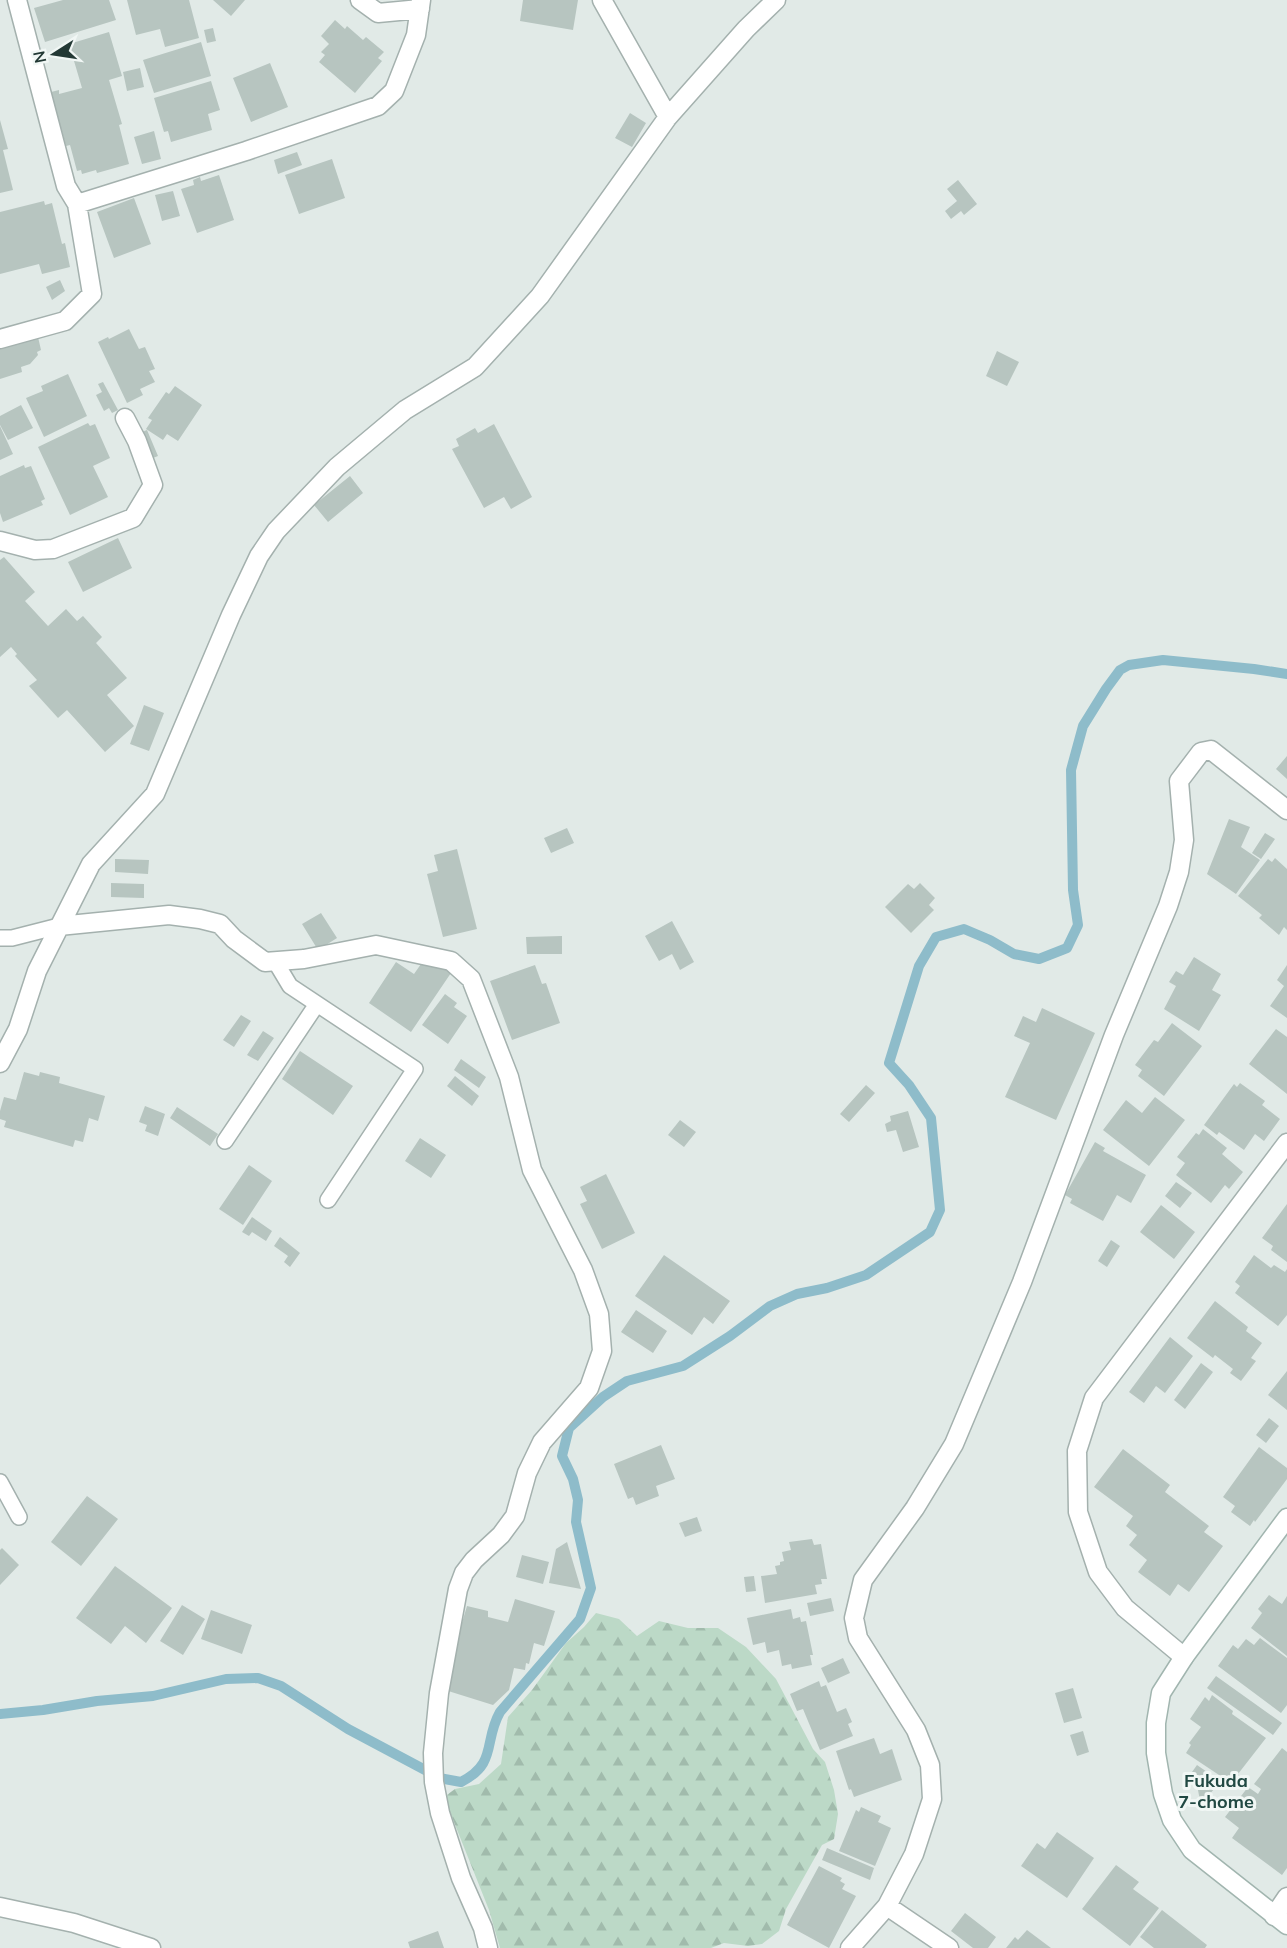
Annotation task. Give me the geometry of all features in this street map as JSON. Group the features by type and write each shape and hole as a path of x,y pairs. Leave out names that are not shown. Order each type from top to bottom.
{"street":[{"path":"0,339 65,321 92,294 78,204 66,186 17,0"},
{"path":"78,204 378,106 394,91 416,35 421,5 378,13 360,0"},
{"path":"602,0 668,117"},
{"path":"0,1063 18,1029 37,971 91,864 155,794 231,615 259,556 276,531 337,467 405,410 475,367 540,296 668,117 746,29 776,0"},
{"path":"1,539 35,550 53,549 133,518 153,485 137,441 125,417"},
{"path":"850,1948 887,1906 914,1854 932,1798 930,1765 916,1730 858,1638 854,1618 863,1580 915,1508 954,1444 1022,1282 1102,1066 1168,906 1179,872 1184,840 1179,781 1201,752 1211,750 1287,810"},
{"path":"59,926 169,915 220,924 234,939 264,962 304,959 376,945 450,961 471,978 509,1077 532,1170 583,1270 599,1314 602,1351 589,1388 542,1442 527,1473 515,1516 501,1535 474,1560 464,1573 458,1589 439,1693 433,1754 434,1782 461,1878 483,1928 488,1948"},
{"path":"1184,1657 1125,1608 1098,1572 1078,1512 1077,1451 1094,1398 1287,1143"},
{"path":"1287,1518 1184,1657 1161,1693 1156,1723 1156,1753 1163,1794 1172,1820 1192,1850 1280,1921 1287,1897"},
{"path":"887,1906 949,1948"},
{"path":"0,1907 74,1923 151,1948"}],"lane":[{"path":"0,938 12,938 59,926"},
{"path":"275,961 290,986 415,1069 328,1200"},
{"path":"225,1141 317,1004"},
{"path":"0,1482 19,1517"}],"green space":[{"path":"596,1613 619,1619 637,1636 659,1621 688,1628 718,1628 746,1647 776,1679 813,1749 825,1762 834,1790 838,1814 834,1839 822,1845 786,1909 779,1931 762,1944 748,1946 724,1943 711,1948 500,1948 489,1910 444,1797 455,1789 479,1784 501,1764 508,1717 532,1690 566,1643"}],"building":[{"path":"63,0 109,0 116,20 45,42 34,8"},
{"path":"127,0 189,0 199,38 165,47 160,29 136,35"},
{"path":"213,0 245,0 231,16"},
{"path":"523,0 578,0 573,30 520,21"},
{"path":"335,20 345,29 347,26 363,40 366,37 384,52 378,58 382,61 355,93 319,62 325,55 321,52 329,44 321,36"},
{"path":"213,28 216,41 207,43 204,30"},
{"path":"109,32 122,76 109,80 122,124 119,125 129,164 97,173 96,170 82,174 81,170 77,171 70,145 66,146 51,92 59,90 59,94 82,88 69,44"},
{"path":"201,42 211,76 154,93 143,60"},
{"path":"270,63 288,107 251,122 233,78"},
{"path":"140,68 144,87 127,91 123,72"},
{"path":"211,81 220,110 208,114 212,130 171,142 168,131 164,132 154,98"},
{"path":"630,113 646,123 632,147 615,138"},
{"path":"0,120 8,149 3,150 13,190 0,193"},
{"path":"154,131 161,159 142,164 134,137"},
{"path":"297,152 302,165 278,174 274,160"},
{"path":"332,159 345,198 299,214 285,175"},
{"path":"219,175 234,220 197,233 181,189 194,185 193,180 200,177 201,181"},
{"path":"958,180 977,204 964,215 961,211 951,219 945,211 957,201 947,189"},
{"path":"173,191 180,216 162,221 155,195"},
{"path":"134,198 151,244 114,258 97,212"},
{"path":"44,201 45,205 52,203 70,267 42,274 39,264 0,274 0,212"},
{"path":"60,280 65,291 52,300 46,287"},
{"path":"129,329 139,349 145,347 155,369 149,371 155,382 140,389 143,395 127,403 98,342"},
{"path":"38,337 41,350 37,352 38,355 30,364 21,367 22,372 0,379 0,348"},
{"path":"997,351 1019,362 1007,386 986,376"},
{"path":"68,374 87,416 44,437 26,398 43,391 41,386"},
{"path":"103,382 118,410 112,413 109,408 104,411 96,395 102,392 98,384"},
{"path":"175,386 202,405 178,441 167,434 163,440 146,429 152,420 148,418 166,392 169,394"},
{"path":"21,405 33,428 8,440 0,425 0,416"},
{"path":"88,423 90,426 95,424 110,458 93,466 108,497 70,515 38,447"},
{"path":"494,424 532,497 511,509 504,497 484,508 452,449 459,446 456,439 475,428 478,433"},
{"path":"0,426 13,454 0,460"},
{"path":"147,430 158,456 148,460 137,434"},
{"path":"24,465 25,468 31,466 45,499 41,501 43,505 3,522 0,513 0,476"},
{"path":"350,476 363,493 328,522 314,505"},
{"path":"118,538 132,568 83,592 68,562"},
{"path":"4,557 35,592 25,601 48,626 66,609 77,621 83,616 102,637 96,643 127,678 107,695 134,726 105,752 67,710 58,718 29,686 37,680 15,656 17,654 11,647 0,657 0,560"},
{"path":"144,705 164,713 149,751 130,744"},
{"path":"1287,756 1287,779 1276,769"},
{"path":"1229,819 1250,827 1241,847 1260,860 1236,894 1207,874"},
{"path":"567,828 574,843 551,853 544,838"},
{"path":"1265,833 1275,839 1261,859 1252,853"},
{"path":"457,849 477,929 443,937 427,874 438,871 434,855"},
{"path":"1275,858 1287,869 1287,930 1284,927 1279,935 1259,918 1262,915 1238,896 1268,859 1272,862"},
{"path":"115,859 149,860 148,874 115,872"},
{"path":"111,883 144,884 144,898 111,897"},
{"path":"920,883 935,898 929,905 934,910 911,933 885,907 908,884 914,889"},
{"path":"321,913 337,938 318,950 302,924"},
{"path":"672,921 694,962 680,970 672,954 659,961 645,936"},
{"path":"562,936 562,954 527,954 526,937"},
{"path":"1194,957 1221,974 1212,990 1221,995 1199,1031 1164,1009 1176,986 1169,982 1176,971 1183,975"},
{"path":"396,962 414,974 421,964 453,970 411,1032 369,1003"},
{"path":"535,965 542,984 546,983 560,1023 512,1040 490,981"},
{"path":"1287,965 1287,1018 1270,1006 1284,986 1277,980"},
{"path":"445,994 457,1003 454,1007 467,1016 448,1044 422,1025"},
{"path":"1042,1008 1095,1033 1056,1120 1005,1097 1030,1043 1014,1036 1023,1016 1036,1022"},
{"path":"241,1015 251,1021 234,1047 223,1040"},
{"path":"1172,1023 1202,1046 1164,1096 1138,1076 1142,1070 1135,1065 1154,1040 1158,1042"},
{"path":"1276,1029 1287,1037 1287,1094 1249,1064"},
{"path":"263,1031 274,1038 258,1061 247,1055"},
{"path":"300,1051 353,1086 333,1115 282,1079"},
{"path":"461,1059 486,1077 479,1088 454,1070"},
{"path":"24,1072 39,1076 40,1072 60,1077 59,1083 105,1096 98,1121 89,1118 83,1142 75,1140 73,1147 4,1127 6,1121 0,1119 0,1111 4,1097 16,1100"},
{"path":"455,1076 479,1096 472,1106 447,1086"},
{"path":"1240,1083 1265,1101 1262,1105 1280,1119 1264,1141 1255,1134 1244,1150 1219,1132 1217,1135 1204,1125 1234,1084 1237,1087"},
{"path":"866,1085 875,1093 849,1122 840,1114"},
{"path":"1155,1097 1185,1120 1149,1166 1103,1130 1126,1100 1142,1113"},
{"path":"145,1106 165,1114 158,1136 145,1131 147,1125 139,1122"},
{"path":"177,1107 218,1134 210,1146 170,1118"},
{"path":"908,1111 919,1147 903,1152 896,1130 887,1132 885,1124 891,1121 890,1116"},
{"path":"680,1120 696,1132 684,1147 668,1135"},
{"path":"1203,1129 1227,1148 1222,1154 1243,1172 1229,1189 1225,1185 1211,1203 1176,1175 1185,1163 1177,1157 1196,1133 1199,1135"},
{"path":"420,1138 446,1155 431,1178 405,1161"},
{"path":"1095,1142 1105,1148 1103,1151 1146,1175 1131,1203 1117,1195 1103,1221 1070,1203 1072,1199 1065,1195"},
{"path":"249,1165 272,1181 243,1225 219,1209"},
{"path":"606,1174 635,1233 602,1249 580,1204 587,1201 580,1187"},
{"path":"1176,1182 1192,1193 1180,1208 1165,1196"},
{"path":"1287,1204 1287,1262 1271,1250 1273,1246 1262,1238"},
{"path":"1161,1205 1195,1232 1174,1259 1140,1232"},
{"path":"252,1217 272,1231 266,1241 252,1232 249,1236 242,1232"},
{"path":"280,1237 300,1253 290,1267 284,1262 288,1256 274,1246"},
{"path":"1111,1240 1120,1246 1107,1267 1098,1261"},
{"path":"664,1255 730,1301 713,1324 704,1317 692,1335 635,1296"},
{"path":"1254,1255 1271,1268 1274,1265 1285,1272 1287,1269 1287,1315 1278,1326 1235,1293 1240,1286 1235,1282"},
{"path":"1215,1301 1248,1327 1246,1331 1262,1343 1251,1358 1256,1361 1241,1381 1230,1373 1233,1369 1215,1355 1213,1358 1187,1338"},
{"path":"636,1310 667,1331 653,1353 621,1332"},
{"path":"1170,1337 1193,1356 1165,1393 1156,1386 1144,1403 1129,1392"},
{"path":"1201,1363 1213,1372 1185,1409 1174,1400"},
{"path":"1287,1371 1287,1410 1268,1395"},
{"path":"1269,1418 1279,1426 1266,1443 1256,1435"},
{"path":"661,1445 675,1479 656,1486 659,1496 636,1505 633,1497 628,1499 614,1464"},
{"path":"1259,1447 1287,1468 1287,1479 1250,1526 1231,1512 1235,1506 1223,1497"},
{"path":"1123,1449 1170,1485 1165,1492 1209,1526 1204,1532 1223,1546 1189,1592 1178,1584 1170,1596 1138,1572 1147,1560 1129,1545 1137,1535 1126,1526 1133,1516 1094,1487"},
{"path":"87,1496 118,1519 81,1566 51,1542"},
{"path":"697,1517 702,1531 685,1537 679,1523"},
{"path":"812,1539 814,1545 821,1544 827,1579 821,1579 822,1584 815,1585 817,1594 765,1603 761,1576 777,1574 775,1566 784,1561 782,1552 791,1550 789,1542"},
{"path":"567,1542 581,1589 549,1583 556,1549"},
{"path":"2,1548 19,1565 0,1585 0,1550"},
{"path":"522,1555 549,1562 543,1584 516,1577"},
{"path":"115,1566 172,1608 146,1643 125,1626 111,1644 76,1618"},
{"path":"754,1576 756,1591 746,1592 744,1577"},
{"path":"1269,1595 1282,1604 1287,1596 1287,1656 1251,1628 1262,1613 1258,1609"},
{"path":"831,1598 834,1611 810,1616 807,1603"},
{"path":"515,1599 555,1611 544,1646 534,1643 529,1664 526,1663 525,1670 514,1668 509,1690 493,1705 445,1690 452,1656 467,1606 488,1611 488,1617 508,1622"},
{"path":"182,1605 205,1619 183,1655 160,1641"},
{"path":"791,1609 793,1619 800,1617 801,1622 806,1621 813,1655 810,1655 812,1665 792,1669 791,1664 782,1666 779,1650 767,1653 765,1642 753,1645 747,1618"},
{"path":"211,1610 252,1625 242,1654 201,1639"},
{"path":"1260,1638 1287,1658 1287,1705 1281,1713 1218,1666 1233,1645 1238,1649 1246,1639 1254,1645"},
{"path":"843,1658 850,1673 828,1683 821,1668"},
{"path":"1216,1676 1282,1723 1273,1735 1207,1688"},
{"path":"819,1681 821,1687 826,1685 837,1712 846,1708 852,1722 848,1724 853,1736 820,1750 803,1709 797,1711 790,1694"},
{"path":"1073,1688 1082,1718 1064,1723 1055,1693"},
{"path":"1212,1695 1233,1711 1232,1714 1266,1738 1238,1774 1243,1778 1237,1787 1186,1753 1191,1745 1189,1743 1201,1727 1190,1719 1205,1697 1209,1701"},
{"path":"1083,1731 1089,1752 1077,1756 1070,1735"},
{"path":"874,1738 880,1754 892,1749 902,1780 854,1797 851,1789 849,1790 836,1751"},
{"path":"1282,1748 1287,1752 1287,1868 1282,1875 1232,1838 1239,1828 1225,1817 1248,1787 1258,1794 1261,1789 1254,1784"},
{"path":"1197,1765 1220,1781 1201,1806 1195,1774 1192,1772"},
{"path":"861,1807 881,1816 878,1822 891,1828 875,1866 839,1851 856,1810 859,1812"},
{"path":"1057,1832 1094,1858 1067,1898 1021,1866 1037,1843 1045,1849"},
{"path":"827,1848 874,1868 870,1880 822,1860"},
{"path":"1116,1865 1139,1882 1133,1889 1159,1908 1130,1946 1082,1909"},
{"path":"819,1866 842,1878 840,1881 845,1884 842,1889 856,1896 829,1948 787,1925"},
{"path":"1162,1910 1207,1945 1205,1948 1154,1948 1140,1937"},
{"path":"965,1913 996,1937 988,1948 973,1948 951,1931"},
{"path":"1027,1930 1051,1948 1006,1948 1015,1937 1018,1940"},
{"path":"438,1931 444,1948 410,1948 408,1942"}],"waterway":[{"path":"439,1778 461,1782 473,1775 485,1759 500,1712 580,1619 591,1588 576,1522 578,1500 573,1479 562,1456 569,1428 603,1397 627,1381 683,1366 730,1336 770,1306 797,1294 827,1288 866,1275 930,1232 940,1210 931,1118 909,1085 889,1063 919,966 936,937 964,929 1014,954 1039,959 1067,948 1078,925 1073,890 1071,770 1083,726 1120,670 1129,665 1163,660 1287,674"},
{"path":"0,1714 153,1696 226,1679 258,1678 281,1686 348,1729 427,1771"}],"district":[{"name":"Fukuda 7-chome","path":"1216,1791"}]}
